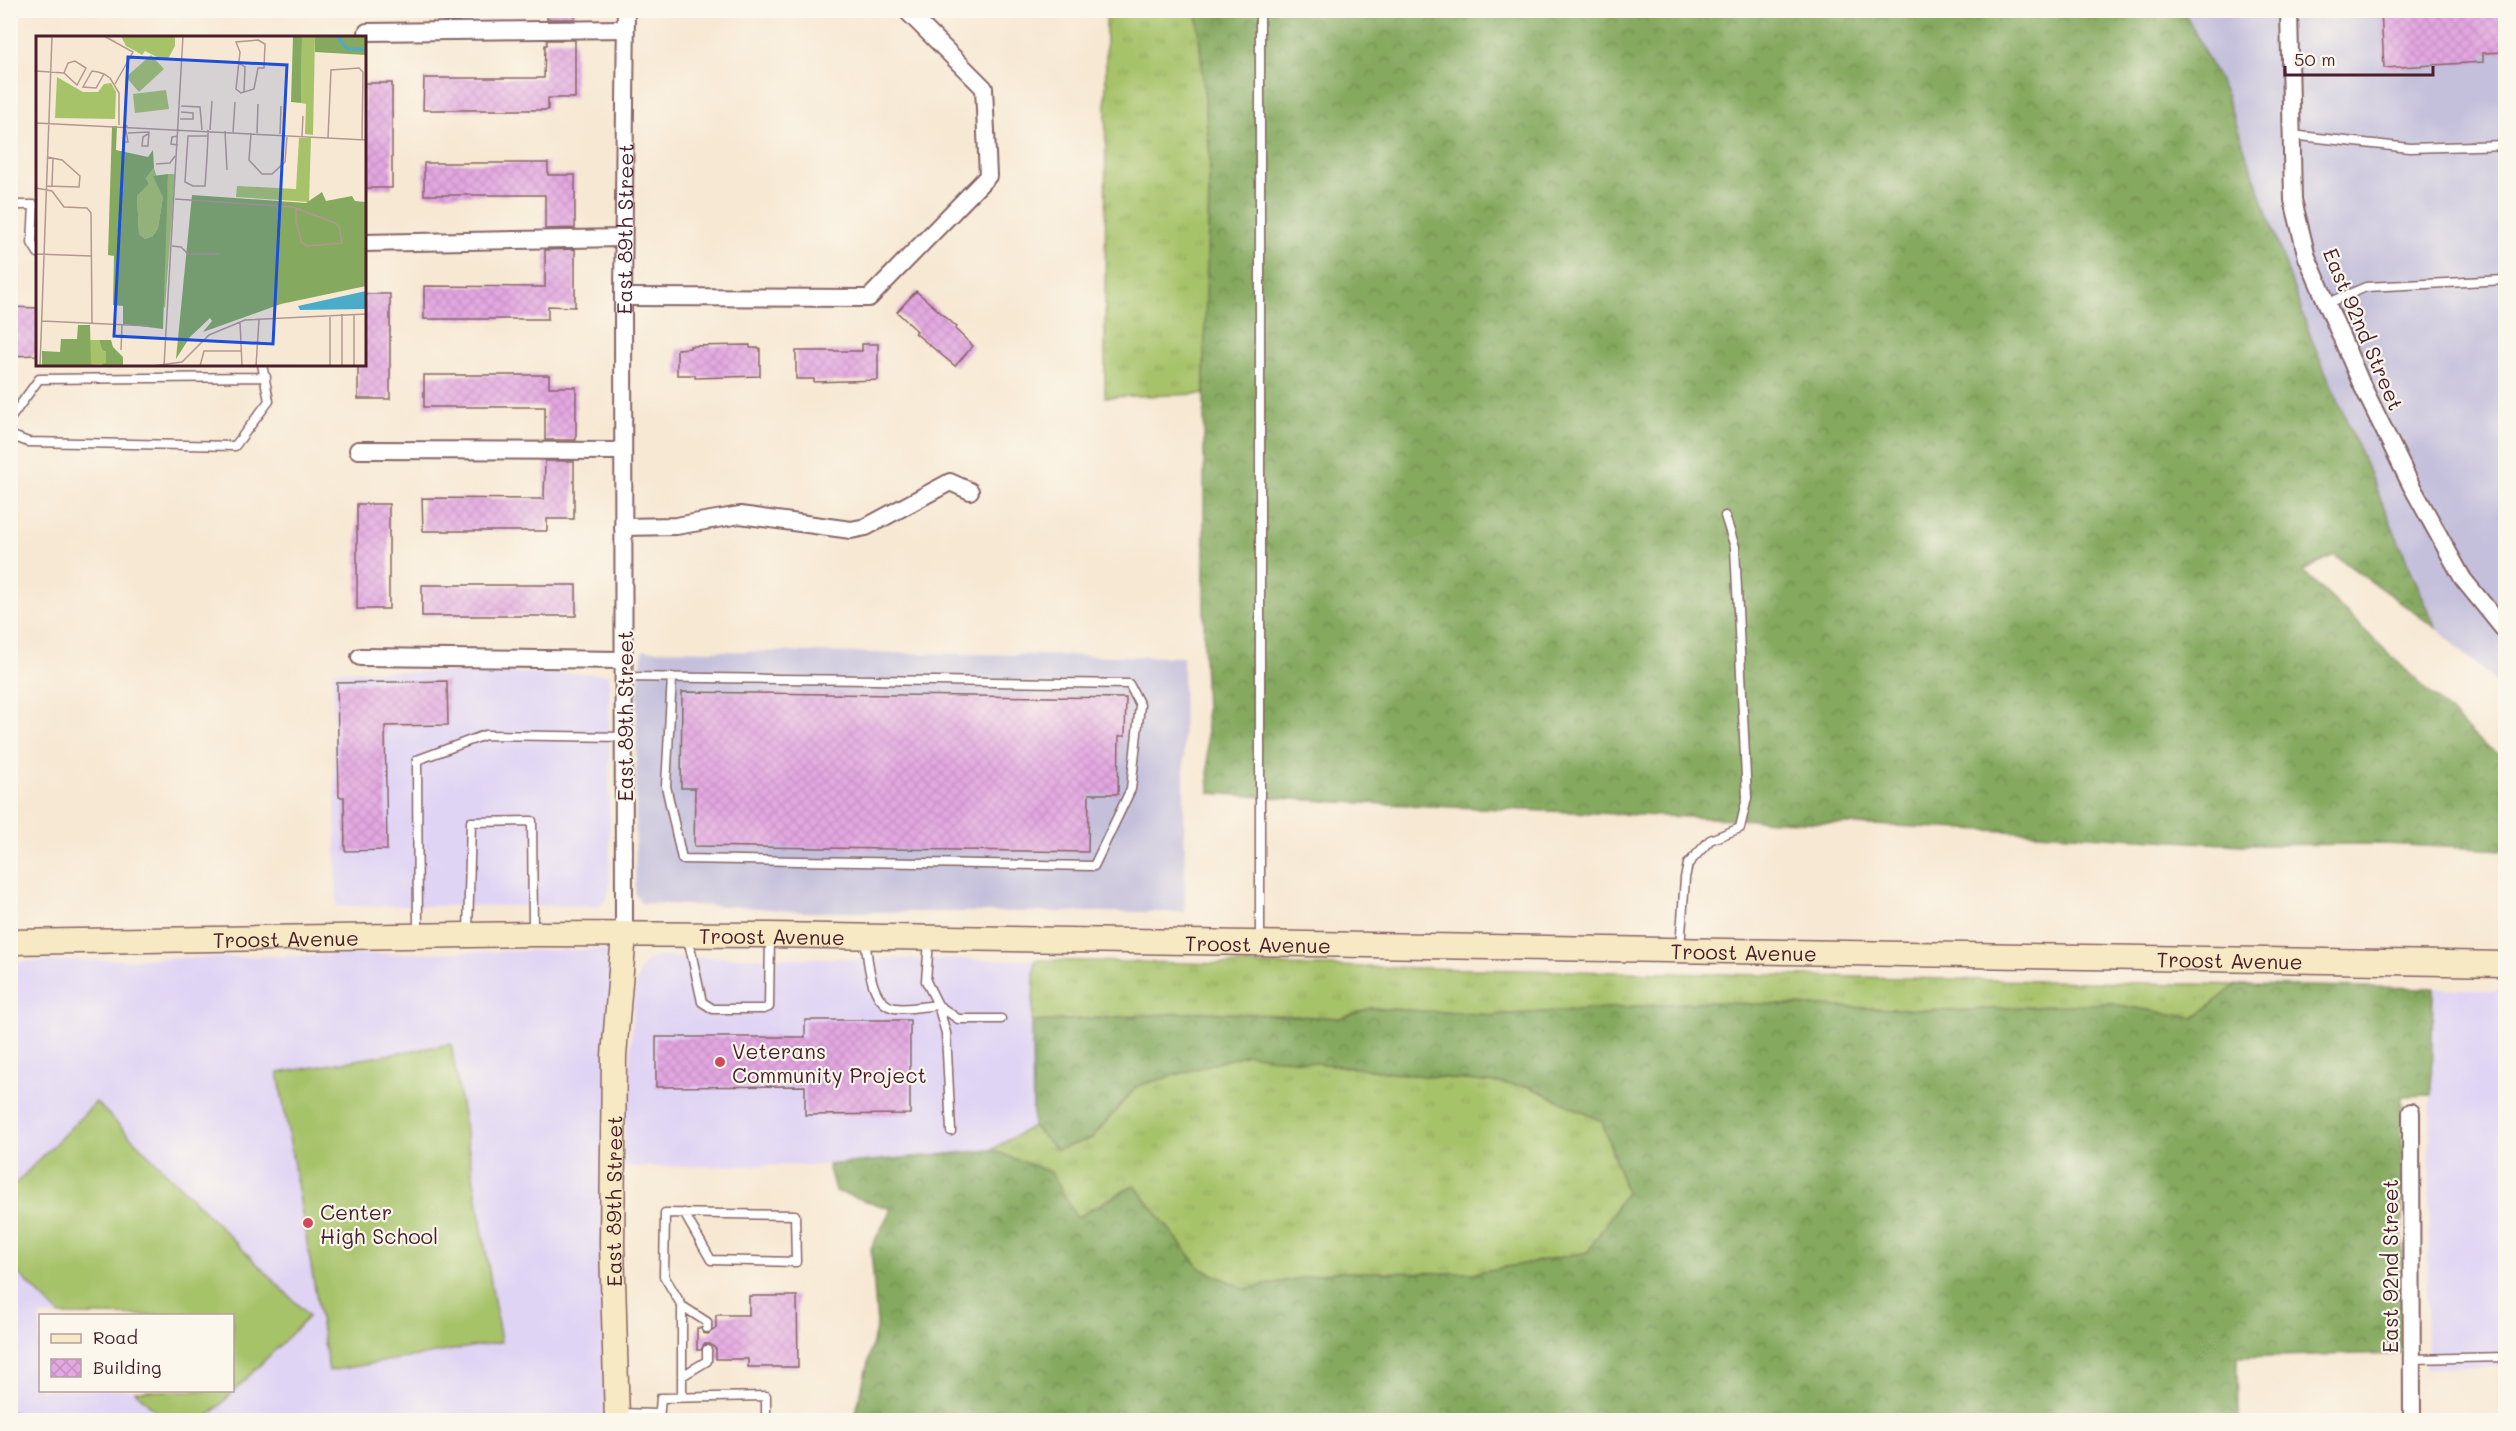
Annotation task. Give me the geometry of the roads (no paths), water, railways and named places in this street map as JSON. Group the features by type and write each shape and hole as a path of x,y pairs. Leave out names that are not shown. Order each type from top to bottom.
{"main road":[{"name":"East 89th Street","path":"617,1417 612,1244 614,1056 624,934"},
{"name":"Troost Avenue","path":"10,942 418,935 687,934 2505,964"}],"street":[{"name":"East 89th Street","path":"624,934 623,238 626,10"},
{"path":"623,297 868,298 876,290 988,176 984,88 906,10"},
{"name":"East 92nd Street","path":"2289,10 2293,200 2307,256 2361,383 2411,485 2463,579 2505,632"},
{"path":"367,32 625,29"},
{"path":"366,243 623,238"},
{"path":"358,450 623,451"},
{"path":"623,527 676,526 740,515 851,530 866,527 950,482 970,491"},
{"path":"360,657 624,668"},
{"name":"East 92nd Street","path":"2411,1112 2412,1420"}],"lane":[{"path":"1260,10 1260,944"},
{"path":"2290,135 2410,148 2505,145"},
{"path":"10,205 34,205 32,243 36,250"},
{"path":"2326,304 2366,287 2505,280"},
{"path":"10,435 28,442 235,446 269,401 263,366"},
{"path":"10,419 39,379 266,377"},
{"path":"1680,952 1684,878 1688,864 1710,840 1740,828 1747,798 1735,547 1725,516"},
{"path":"624,668 672,677 1129,684 1140,705 1131,789 1094,866 682,859 666,786 672,677"},
{"path":"418,935 417,760 485,735 624,737"},
{"path":"468,935 471,822 522,821 532,821 533,934"},
{"path":"687,934 702,1002 713,1009 764,1009 769,1006 770,935"},
{"path":"864,937 871,980 885,1004 895,1008 938,1005 958,1019 1001,1019"},
{"path":"930,937 926,981 938,1005 946,1033 951,1131"},
{"path":"684,1213 711,1260 796,1262 795,1215 684,1213 665,1213 664,1276 682,1306 707,1322 707,1328"},
{"path":"682,1306 682,1397"},
{"path":"682,1376 707,1361 707,1350"},
{"path":"2411,1359 2505,1357"},
{"path":"617,1417 658,1417 661,1398 766,1396 766,1420"},
{"path":"10,1412 28,1420"}],"place":[{"name":"Veterans Community Project","path":"720,1062"},
{"name":"Center High School","path":"308,1223"}]}
